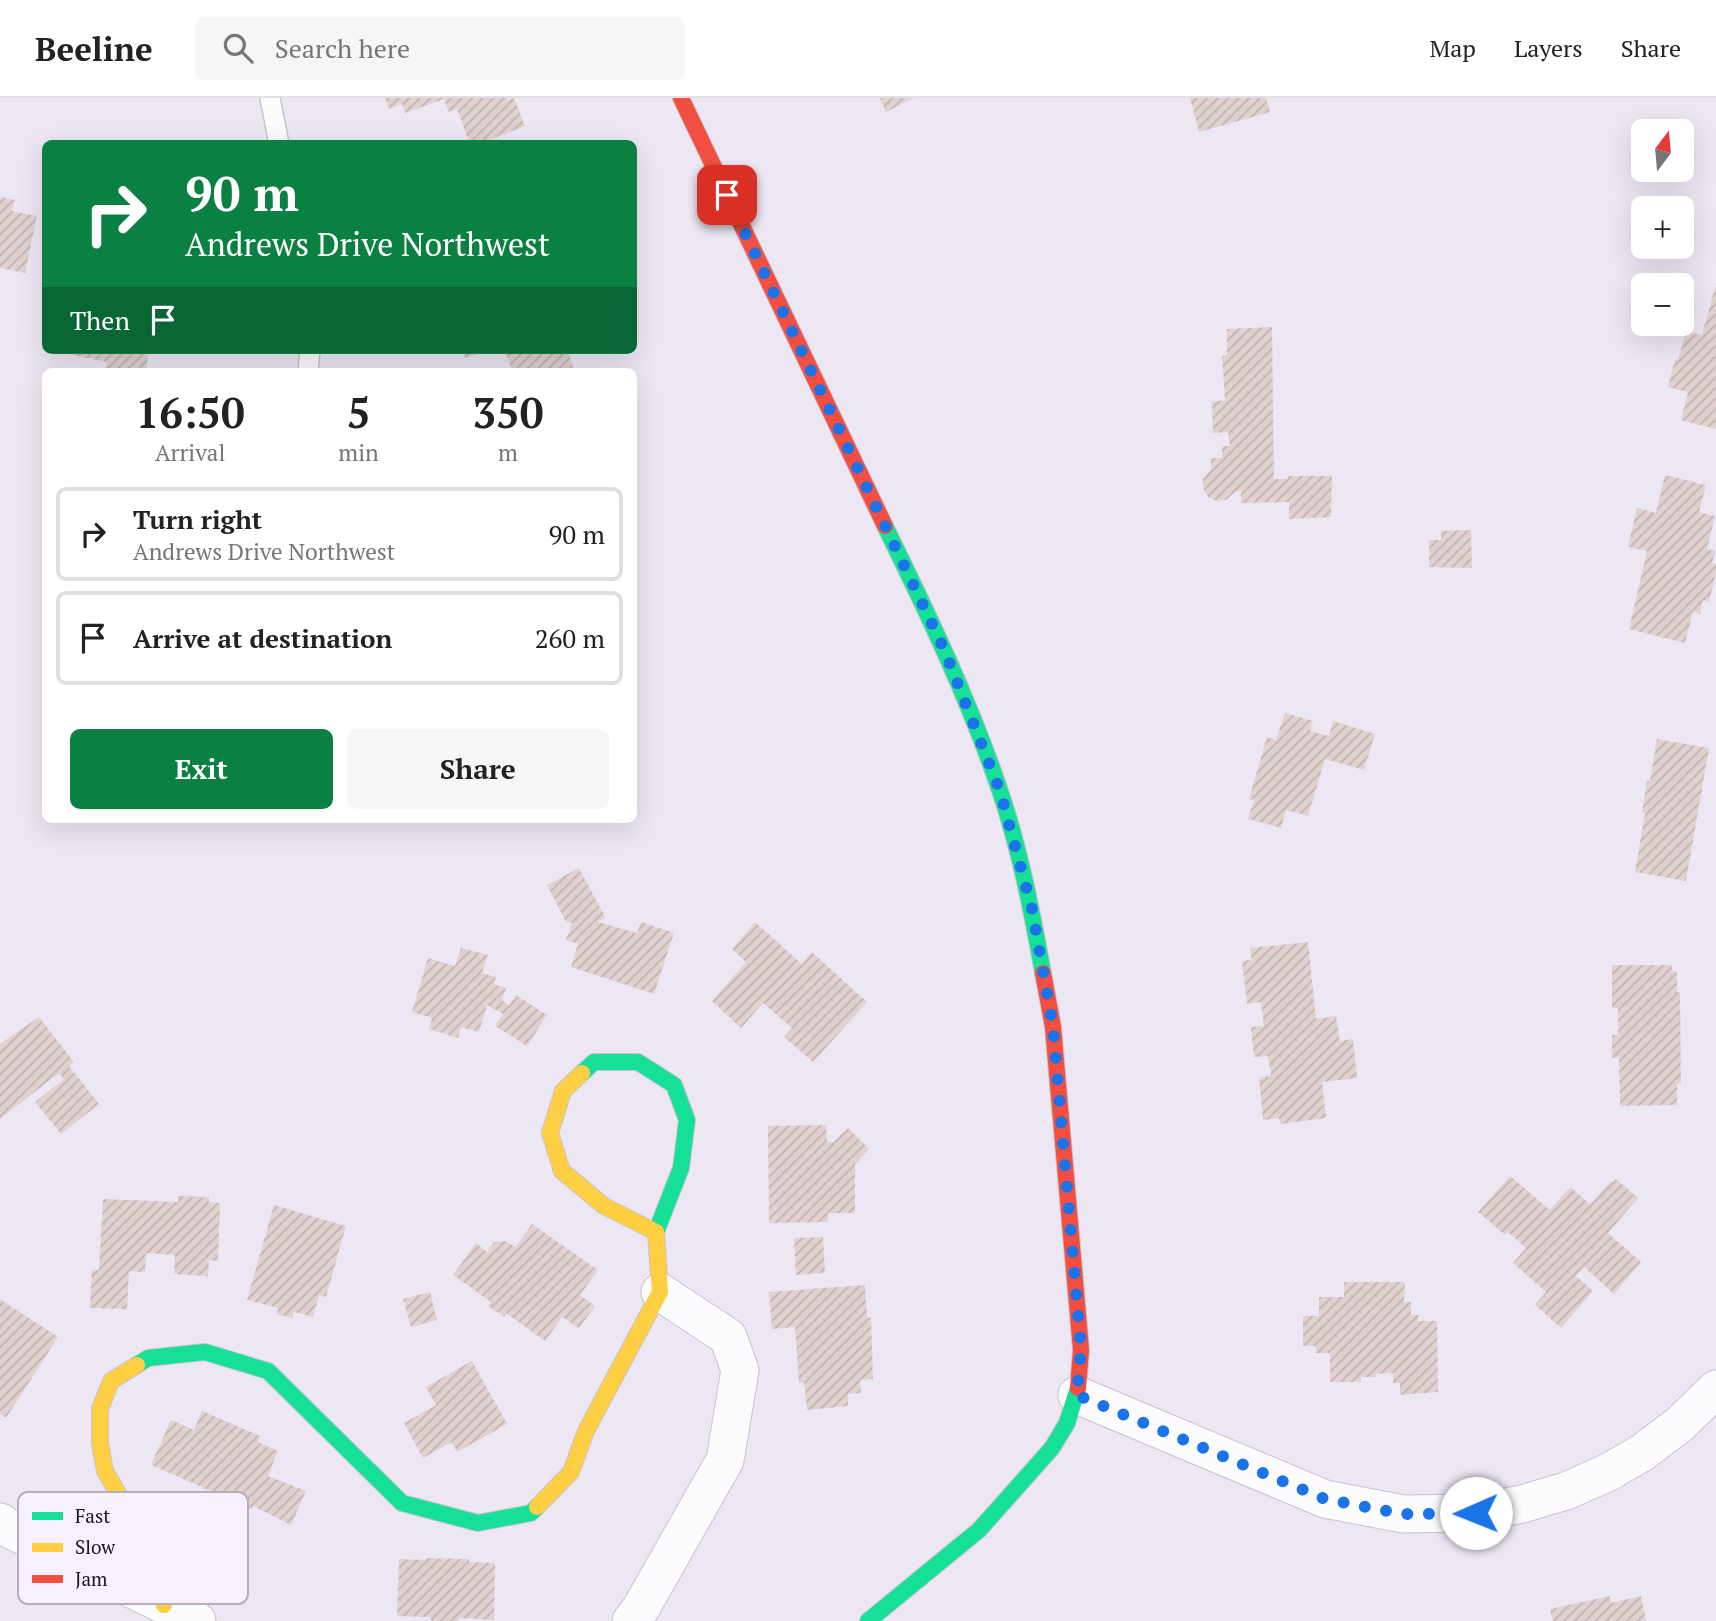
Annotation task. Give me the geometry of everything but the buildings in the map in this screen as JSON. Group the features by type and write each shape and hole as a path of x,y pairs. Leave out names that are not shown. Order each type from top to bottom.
{"street":[{"path":"681,98 944,649 1000,791 1032,909 1053,1027 1081,1349 1077,1395 1067,1423 1052,1448 979,1530 868,1621"},
{"path":"118,1492 105,1471 100,1443 100,1409 111,1381 148,1358 205,1352 268,1371 402,1503 478,1523 531,1513 571,1472 586,1431 660,1292 656,1231 681,1168 687,1120 674,1084 638,1062 594,1062 563,1091 550,1133 562,1171 604,1206 656,1231"},
{"path":"631,1621 726,1460 740,1370 728,1337 660,1292"},
{"path":"1077,1395 1325,1499 1403,1514 1476,1513 1522,1504 1566,1491 1609,1472 1643,1452 1680,1424 1716,1389"},
{"path":"0,1522 18,1531"},
{"path":"164,1605 197,1621"}],"lane":[{"path":"270,98 278,140"}],"traffic: fast":[{"path":"885,526 932,623 988,757 1019,858 1043,973"},
{"path":"582,1073 594,1062 638,1062 674,1085 687,1120 681,1168 656,1232"},
{"path":"137,1365 148,1358 205,1352 268,1371 402,1503 478,1523 531,1513 537,1507"},
{"path":"868,1621 979,1530 1052,1448 1067,1423 1078,1388"}],"traffic: slow":[{"path":"537,1507 571,1472 586,1431 660,1292 656,1232 604,1206 562,1171 550,1133 563,1091 582,1073"},
{"path":"117,1492 105,1471 100,1443 100,1409 111,1381 137,1365"}],"traffic: jam":[{"path":"681,98 885,526"},
{"path":"1043,973 1053,1027 1081,1350 1078,1388"}],"route":[{"path":"727,195 944,649 1000,791 1032,909 1053,1027 1081,1349 1077,1395 1325,1499 1403,1514 1476,1513"}]}
